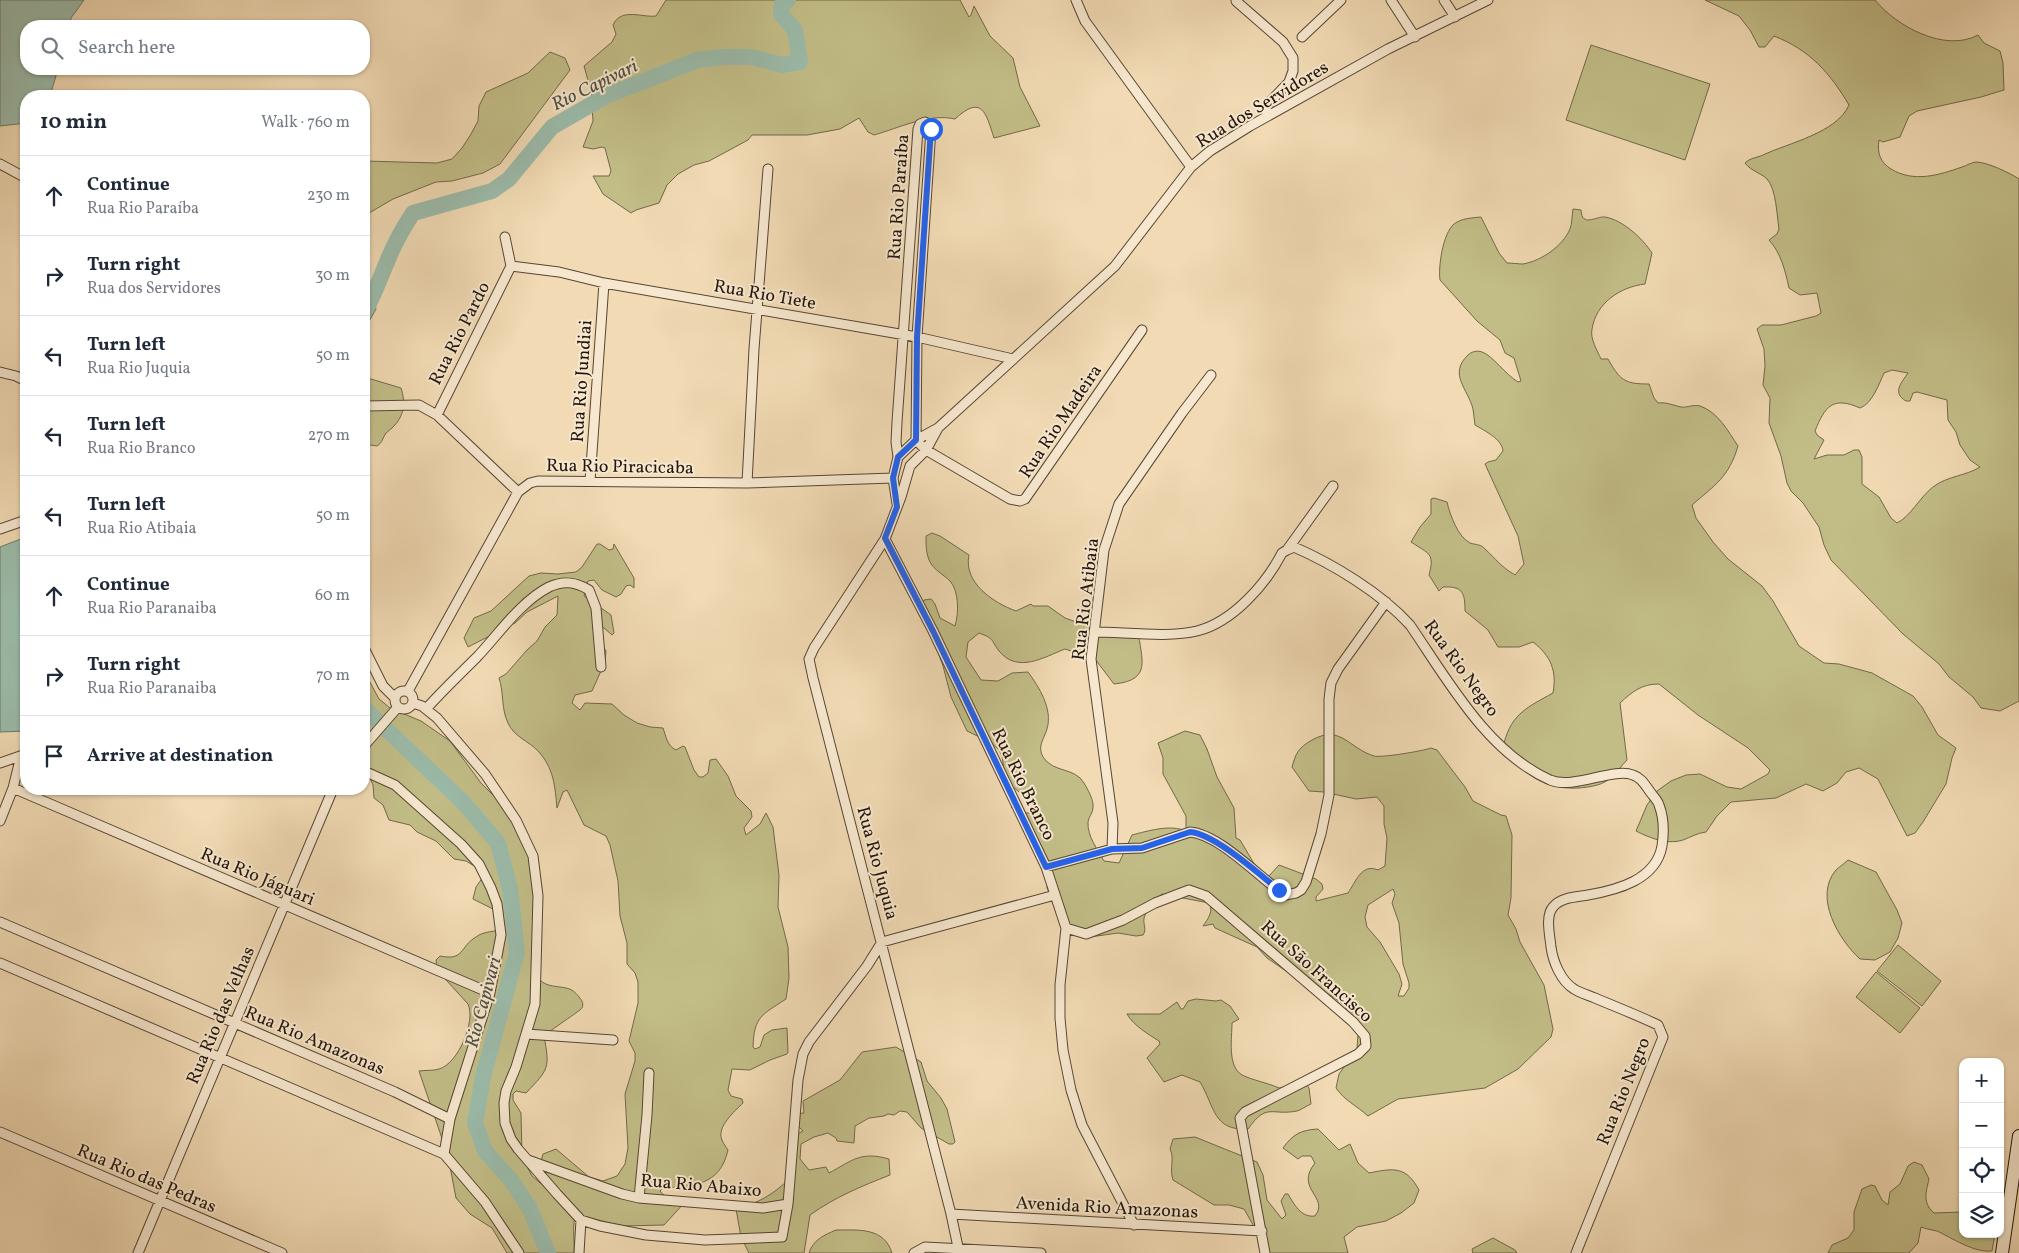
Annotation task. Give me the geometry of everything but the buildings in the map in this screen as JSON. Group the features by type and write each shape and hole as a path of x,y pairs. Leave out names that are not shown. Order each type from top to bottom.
{"main road":[{"path":"2002,1253 2019,1136"}],"street":[{"path":"1076,0 1085,21 1191,166"},
{"path":"1302,37 1341,0"},
{"path":"1391,0 1415,37"},
{"path":"1444,0 1455,17"},
{"name":"Rua dos Servidores","path":"898,457 916,440 938,428 1115,266 1191,166 1224,141 1267,116 1488,0"},
{"path":"1236,1 1282,42 1293,58 1293,71 1289,82 1266,106 1267,116"},
{"name":"Rua Rio Paraíba","path":"893,478 898,457 896,428 918,128 920,124 925,122 930,125 931,129 917,337 916,440"},
{"path":"0,164 20,175"},
{"path":"747,483 757,309 768,169"},
{"path":"505,237 511,266"},
{"name":"Rua Rio Tiete","path":"511,266 559,272 604,283 917,337 1013,359"},
{"name":"Rua Rio Pardo","path":"437,415 511,266"},
{"name":"Rua Rio Jundiai","path":"590,481 604,283"},
{"name":"Rua Rio Madeira","path":"916,440 926,450 1010,499 1020,501 1025,499 1029,496 1142,330"},
{"path":"0,372 20,378"},
{"name":"Rua Rio Atibaia","path":"1112,849 1113,823 1091,659 1104,550 1119,504 1182,413 1211,375"},
{"name":"Rua Rio Pardo","path":"370,406 419,405 437,415 518,492"},
{"name":"Rua dos Servidores","path":"910,466 926,450 938,428"},
{"path":"898,457 910,466"},
{"name":"Rua Rio Juquia","path":"910,466 905,485 885,538 810,654 809,659 812,678 882,942 958,1248"},
{"name":"Rua Rio Piracicaba","path":"518,492 530,482 538,481 747,483 893,478"},
{"name":"Rua Rio Juquia","path":"893,478 897,507"},
{"path":"1094,632 1176,633 1197,631 1210,626 1246,601 1263,583 1282,553 1287,550 1333,486"},
{"path":"408,691 518,492"},
{"path":"0,529 20,522"},
{"name":"Rua Rio Branco","path":"885,538 933,631 1046,867 1066,928 1060,985 1060,1018 1063,1050 1071,1090 1086,1132 1134,1225"},
{"name":"Rua Rio Negro","path":"1287,550 1294,547 1315,556 1386,602 1410,625 1458,697 1481,726 1521,761 1541,775 1560,782 1632,774 1644,782 1659,804 1663,818 1664,837 1661,853 1654,866 1640,879 1622,887 1604,893 1569,898 1557,903 1550,912 1549,926 1552,955 1558,969 1574,989 1658,1025 1663,1038 1576,1253"},
{"path":"426,709 478,657 510,619 541,593 559,584 571,582 580,584 589,590 596,608 601,667"},
{"path":"1046,867 1112,849 1142,848 1190,832 1217,842 1285,894 1291,895 1301,890 1310,872 1330,795 1329,699 1331,683 1338,669 1386,602"},
{"path":"370,660 383,686 397,703 405,709 413,703"},
{"path":"370,740 389,718 397,703 400,692 408,691"},
{"path":"408,691 412,696 413,703"},
{"path":"413,703 426,709 438,718 485,774 516,820 533,856 538,896 535,1004 516,1067 506,1090 504,1103 505,1124 511,1139 525,1159 581,1220 619,1231 656,1236 705,1240 782,1237 798,1080 803,1054 809,1042 867,966 882,942 1055,895"},
{"path":"0,763 20,756"},
{"path":"0,821 20,767"},
{"path":"370,774 395,785 461,844 479,864 492,888 500,921 501,935 490,993 450,1119 444,1154"},
{"name":"Rua Rio Jáguari","path":"13,788 20,791"},
{"name":"Rua Rio Jáguari","path":"29,795 490,993"},
{"name":"Rua Rio das Velhas","path":"138,1253 330,795"},
{"name":"Rua São Francisco","path":"1066,928 1076,933 1086,934 1123,920 1155,903 1189,890 1206,896 1353,1022 1365,1036 1366,1046 1358,1054 1245,1112 1240,1118 1262,1231 1264,1253"},
{"name":"Rua Rio Amazonas","path":"0,922 395,1092 450,1119"},
{"path":"0,963 444,1154 485,1202 519,1253"},
{"path":"526,1034 613,1040"},
{"path":"640,1198 649,1073"},
{"name":"Rua Rio das Pedras","path":"0,1132 282,1253"},
{"name":"Rua Rio Abaixo","path":"525,1159 622,1194 640,1198 763,1208 784,1205"},
{"name":"Avenida Rio Amazonas","path":"951,1214 1262,1231"},
{"path":"579,1253 581,1220"},
{"path":"914,1253 925,1247 1041,1253"}],"shaded area":[{"path":"0,0 84,0 70,20 20,20 20,75 56,75 52,90 20,90 20,124 0,126"},
{"path":"666,0 960,0 969,17 974,6 990,36 1013,58 1020,87 1040,126 994,138 985,114 977,107 971,108 955,119 935,118 904,125 874,135 868,132 859,118 840,129 807,135 752,135 748,140 709,161 694,165 678,174 667,185 659,203 631,213 603,194 593,176 609,176 611,171 605,148 593,149 583,147 593,121 591,91 584,66 612,42 616,34 613,25 621,16 633,14 656,16"},
{"path":"1705,0 1875,0 1895,19 1922,34 1936,39 1951,41 1965,40 1978,35 1984,43 2000,51 2003,63 2004,90 1917,111 1909,116 1900,137 1883,142 1879,140 1878,149 1880,157 1887,166 1909,176 1935,175 1981,162 2019,179 2019,701 2000,711 1981,708 1973,697 1949,677 1939,664 1903,634 1831,560 1819,527 1787,483 1781,456 1769,423 1770,398 1763,385 1764,349 1757,329 1762,325 1781,325 1821,313 1817,293 1800,295 1789,288 1780,256 1769,240 1777,234 1779,229 1776,203 1770,183 1745,163 1823,130 1843,115 1849,105 1826,73 1809,56 1774,36 1765,47 1759,47 1750,30 1739,16","holes":["1892,370 1908,373 1899,388 1899,395 1906,401 1910,401 1913,393 1917,392 1947,400 1948,420 1956,432 1960,445 1970,460 1980,467 1938,483 1897,523 1891,518 1879,497 1862,484 1862,457 1859,450 1854,450 1844,455 1827,455 1814,459 1824,440 1815,431 1822,415 1831,406 1843,403 1860,408 1872,398 1884,373"]},
{"path":"1591,45 1710,84 1685,160 1566,120"},
{"path":"550,52 565,58 570,70 500,164 483,173 452,181 436,182 393,199 370,212 370,161 437,163 452,159 462,148 478,121 479,106 486,92 528,73"},
{"path":"1573,209 1581,210 1584,219 1587,220 1605,217 1619,222 1638,236 1652,253 1645,284 1618,293 1598,311 1594,320 1592,337 1601,359 1608,359 1616,372 1628,382 1649,384 1658,403 1683,407 1698,406 1706,409 1717,417 1738,446 1726,473 1692,505 1696,518 1713,542 1728,559 1762,586 1799,646 1824,663 1839,664 1872,673 1913,696 1922,707 1938,735 1956,748 1946,784 1915,833 1907,836 1878,779 1859,768 1846,772 1837,783 1823,791 1806,784 1776,798 1731,802 1717,816 1706,832 1683,840 1665,841 1636,831 1647,805 1657,791 1671,781 1686,775 1700,774 1727,787 1741,789 1768,774 1770,770 1748,748 1698,715 1659,684 1648,685 1638,689 1620,703 1627,760 1611,778 1601,784 1566,788 1544,783 1525,771 1510,754 1504,743 1507,733 1516,718 1529,707 1553,693 1554,678 1551,664 1544,653 1533,642 1519,647 1498,647 1488,630 1465,611 1463,595 1459,589 1443,587 1439,591 1429,575 1431,558 1426,552 1411,542 1431,514 1431,499 1434,498 1447,502 1455,525 1462,536 1470,543 1483,547 1502,566 1515,575 1524,564 1518,536 1485,464 1496,460 1503,451 1502,447 1492,436 1475,425 1471,402 1459,375 1462,362 1469,354 1480,351 1490,357 1513,379 1518,382 1521,381 1514,358 1505,353 1500,340 1477,321 1440,280 1440,267 1444,242 1450,228 1457,222 1464,219 1481,217 1499,253 1507,263 1523,264 1537,260 1557,247 1570,229"},
{"path":"370,287 376,309 370,320"},
{"path":"370,379 401,388 403,394 404,404 399,419 377,446 370,445"},
{"path":"932,533 940,536 969,555 968,565 975,583 990,597 1016,611 1031,604 1033,606 1048,606 1065,618 1085,625 1110,629 1138,630 1142,659 1140,673 1135,678 1126,682 1114,684 1095,659 1065,649 1031,662 1023,663 1014,662 1006,658 990,638 979,633 968,642 966,657 981,680 998,681 1012,673 1028,672 1036,684 1047,706 1048,714 1047,729 1041,746 1041,753 1052,766 1075,774 1084,783 1093,802 1092,812 1088,820 1089,832 1093,843 1104,861 1119,863 1132,835 1166,828 1186,831 1186,816 1163,774 1163,758 1158,743 1185,731 1200,735 1217,777 1234,808 1236,838 1240,840 1262,877 1269,876 1279,865 1316,879 1322,884 1323,889 1316,897 1316,901 1348,893 1364,871 1372,868 1378,870 1385,866 1387,838 1384,824 1384,806 1377,797 1356,799 1324,792 1309,791 1292,767 1298,751 1312,740 1330,735 1338,736 1374,756 1402,754 1431,748 1437,750 1465,787 1473,801 1506,816 1512,835 1511,898 1508,915 1516,929 1520,942 1544,985 1553,1029 1551,1037 1518,1069 1485,1088 1398,1099 1368,1116 1347,1100 1336,1088 1339,1074 1357,1049 1358,1034 1345,1006 1332,996 1302,982 1267,958 1257,947 1215,928 1213,924 1203,926 1211,912 1209,903 1162,894 1148,906 1144,918 1145,931 1143,935 1136,936 1118,933 1083,938 1081,933 1060,917 1054,907 1047,888 1049,863 1043,849 1026,822 1011,807 1021,813 1037,813 1039,811 1038,808 1012,786 1005,777 1002,756 999,750 990,742 967,731 951,697 943,666 921,606 924,600 931,599 940,618 955,626 958,609 957,596 950,581 930,562 927,553 926,536","holes":["1393,889 1395,894 1392,903 1399,923 1403,964 1409,983 1409,988 1404,996 1398,996 1402,984 1399,974 1380,942 1367,927 1365,917 1368,905"]},
{"path":"20,539 20,731 0,732 0,547"},
{"path":"597,544 609,550 613,549 614,544 634,578 634,588 630,585 626,586 621,594 616,597 602,590 594,580 588,581 584,596 611,615 614,633 612,635 604,628 601,628 601,643 606,651 605,662 592,691 575,695 572,703 580,710 585,703 612,704 637,723 663,728 667,740 673,748 676,750 683,746 685,747 694,770 699,777 703,777 708,773 710,760 716,759 728,776 736,796 751,811 752,817 744,828 746,835 760,824 766,813 773,827 779,875 778,907 788,947 789,978 786,999 765,1013 758,1022 755,1029 753,1047 755,1049 760,1047 764,1035 772,1030 787,1028 788,1052 750,1070 732,1069 728,1090 731,1096 742,1099 743,1103 727,1120 722,1130 722,1140 728,1150 724,1162 719,1171 704,1182 695,1185 663,1188 660,1191 672,1199 686,1201 664,1225 622,1226 582,1216 575,1217 574,1253 507,1253 492,1228 470,1214 456,1198 448,1156 419,1071 439,1069 453,1059 464,1041 470,1021 468,1004 437,970 436,960 440,956 454,957 478,935 499,930 495,910 473,899 476,887 483,877 481,870 466,861 454,859 436,841 417,832 410,825 389,820 383,805 374,798 373,785 370,778 370,682 379,699 390,708 421,721 450,741 481,783 500,802 528,847 535,878 534,941 540,980 549,985 574,991 582,1002 583,1007 580,1010 544,1036 547,1062 543,1073 526,1093 516,1091 513,1094 513,1100 521,1113 522,1157 532,1176 545,1187 546,1184 540,1165 543,1154 556,1149 589,1177 603,1181 617,1176 625,1164 628,1148 625,1094 635,1061 635,1053 629,1041 638,1003 638,982 635,973 627,964 627,943 620,916 618,881 610,845 606,836 584,825 567,790 563,792 557,808 551,771 543,757 514,732 508,723 504,712 499,678 506,674 537,641 545,627 557,615 558,596 527,612 515,623 468,647 464,638 474,618 491,611 529,576 541,573 576,572 582,567"},
{"path":"1848,860 1876,872 1902,923 1898,938 1890,952 1875,960 1860,959 1852,951 1837,930 1828,905 1827,893 1830,881 1836,870"},
{"path":"1898,945 1941,981 1922,1006 1877,971"},
{"path":"1876,972 1920,1008 1900,1033 1856,997"},
{"path":"1196,999 1221,1000 1230,1006 1239,1019 1232,1023 1231,1036 1232,1059 1237,1071 1246,1077 1279,1088 1293,1085 1303,1079 1309,1088 1311,1104 1297,1111 1265,1113 1254,1121 1248,1129 1237,1129 1221,1122 1216,1116 1200,1082 1182,1075 1164,1082 1147,1058 1160,1044 1159,1041 1137,1026 1127,1014 1160,1014 1177,1002 1181,1009 1183,1009 1188,1001"},
{"path":"896,1047 921,1062 927,1081 941,1098 947,1109 955,1142 949,1144 921,1128 907,1112 900,1111 894,1115 888,1114 869,1118 855,1126 854,1143 837,1141 836,1138 828,1133 814,1137 801,1144 800,1159 809,1170 826,1167 829,1173 857,1158 871,1156 889,1159 890,1175 839,1197 810,1215 804,1253 749,1253 741,1237 736,1209 765,1198 789,1179 794,1136 803,1131 790,1118 793,1114 804,1113 803,1101 840,1080 862,1052"},
{"path":"1318,1129 1339,1150 1350,1144 1358,1163 1369,1173 1392,1170 1404,1173 1414,1182 1419,1190 1414,1203 1401,1213 1386,1221 1357,1227 1344,1237 1348,1253 1262,1253 1260,1237 1244,1209 1229,1205 1214,1205 1173,1180 1170,1149 1173,1139 1195,1137 1257,1162 1263,1175 1267,1200 1282,1219 1286,1215 1281,1201 1285,1194 1288,1194 1302,1213 1315,1216 1318,1203 1308,1180 1315,1163 1311,1156 1302,1156 1298,1159 1283,1148 1290,1139 1298,1134 1307,1130"},
{"path":"1914,1162 1922,1165 1929,1179 1926,1201 1930,1209 1934,1213 1959,1212 1959,1238 1994,1238 1992,1251 1978,1250 1937,1231 1921,1227 1918,1243 1909,1253 1828,1253 1832,1245 1848,1238 1854,1230 1854,1212 1862,1189 1871,1185 1875,1186 1882,1200 1888,1205 1890,1192 1900,1184 1908,1166"},
{"path":"836,1230 861,1230 877,1234 883,1238 892,1253 809,1253 816,1241"},
{"path":"1493,1238 1517,1253 1473,1253 1472,1249"}],"waterway":[{"name":"Rio Capivari","path":"370,302 402,230 413,213 492,191 509,179 552,127 606,96 697,60 723,57 751,57 782,65 800,62 795,30 781,14 782,4 788,0"},
{"name":"Rio Capivari","path":"370,714 463,802 498,843 510,889 517,952 483,1077 475,1123 485,1151 511,1180 530,1209 548,1253"}],"route":[{"path":"931,129 917,337 916,440 898,457 893,478 897,507 885,538 933,631 1046,867 1112,849 1142,848 1190,832 1217,842 1279,890"}]}
